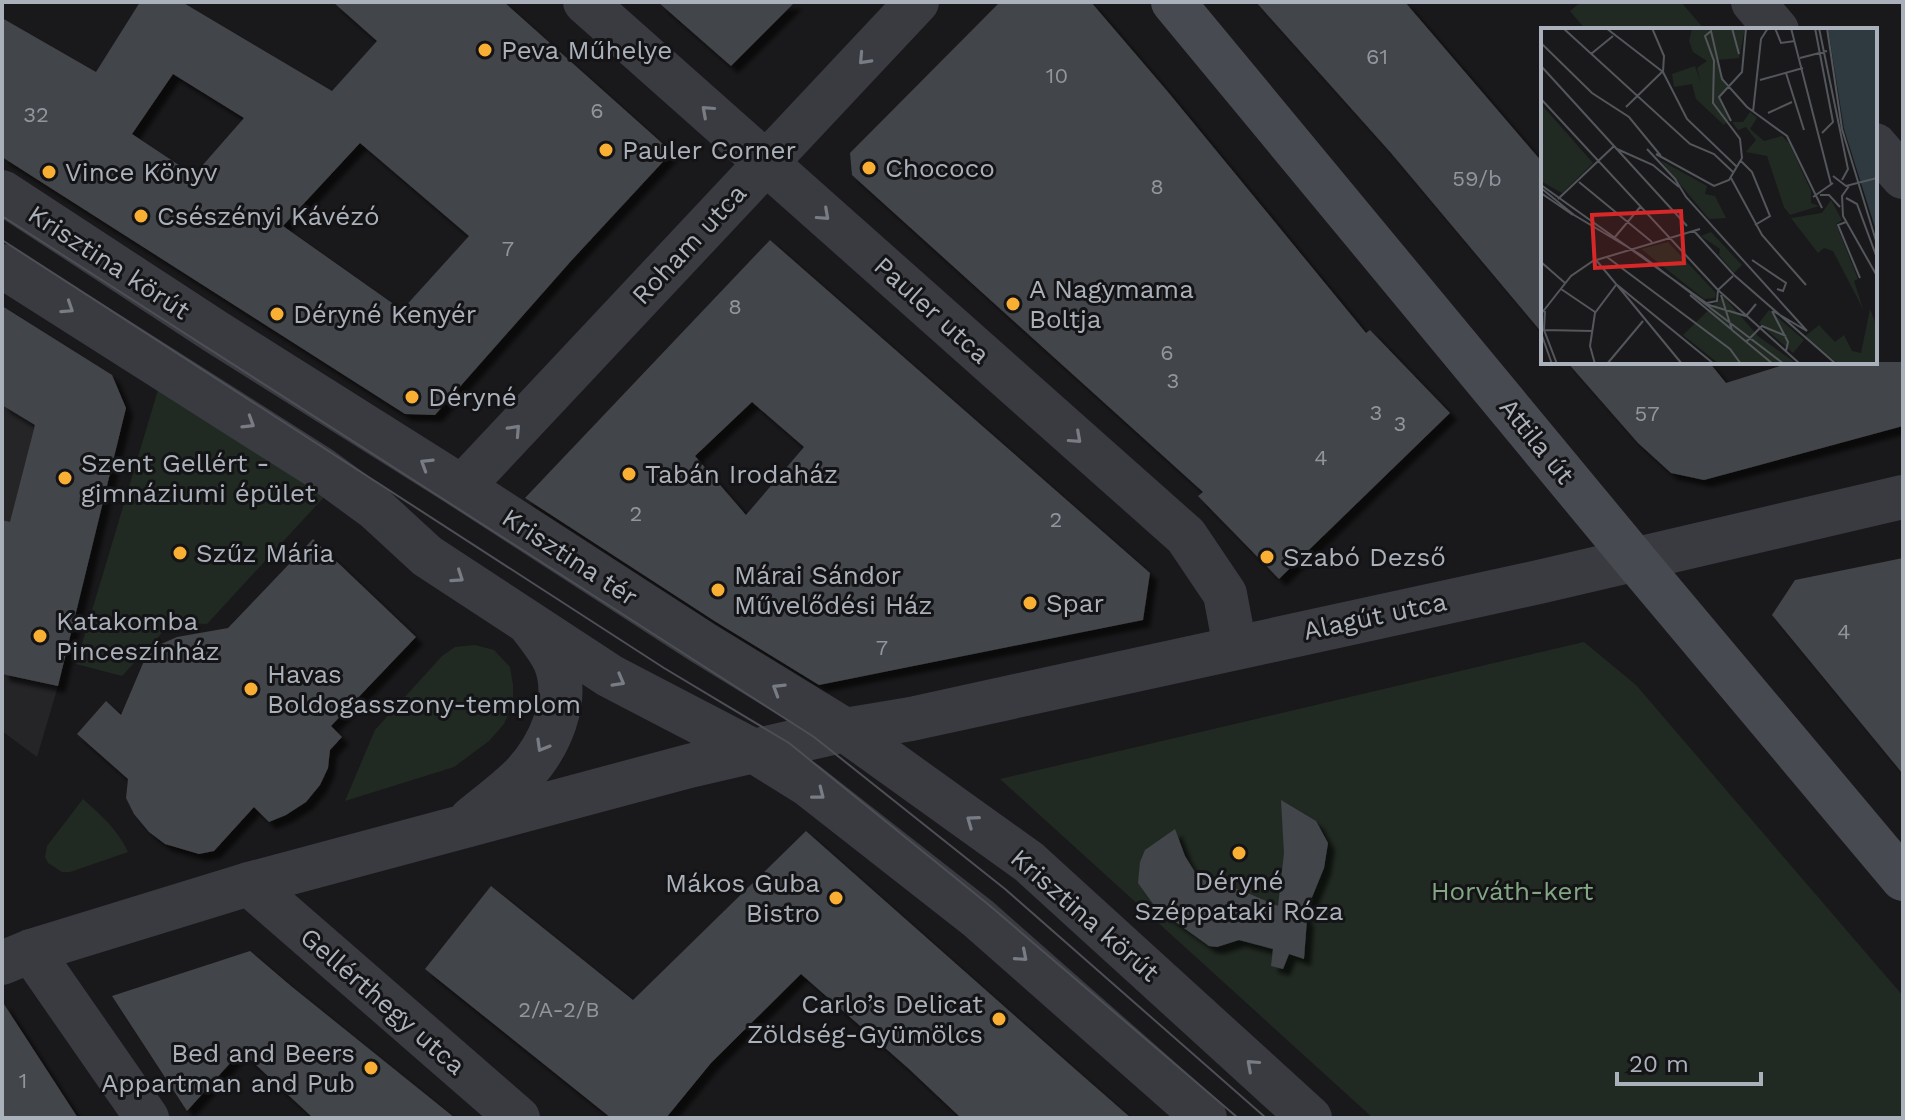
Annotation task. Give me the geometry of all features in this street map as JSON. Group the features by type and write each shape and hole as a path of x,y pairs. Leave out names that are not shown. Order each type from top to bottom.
{"main road":[{"name":"Attila út","path":"1173,2 1903,879"}],"street":[{"name":"Pauler utca","path":"585,2 754,175 1186,536 1225,594 1235,647"},
{"name":"Roham utca","path":"462,487 917,2"},
{"path":"1753,2 1775,28"},
{"path":"1877,147 1903,177"},
{"name":"Krisztina körút","path":"2,192 216,332"},
{"path":"2,266 320,468 376,509 427,556 610,676 754,751 807,784 978,918 1205,1118"},
{"name":"Krisztina tér","path":"216,332 703,643 845,730"},
{"name":"Alagút utca","path":"845,730 911,719 1635,560 1903,497"},
{"path":"462,827 523,775 545,744 559,710 561,687 555,662 530,624"},
{"path":"147,1118 17,957 249,884 689,766 845,730"},
{"name":"Krisztina körút","path":"845,730 1029,862 1310,1118"},
{"name":"Gellérthegy utca","path":"249,884 518,1118"}],"shaded area":[{"name":"Szent Gellért - gimnáziumi épület","path":"2,306 112,375 126,408 58,686 37,757 2,731"}],"green space":[{"path":"1581,2 1681,2 1703,28 1584,28 1570,11"},
{"path":"158,390 325,496 207,624 172,622 122,676 76,664"},
{"name":"Horváth-kert","path":"1584,642 1636,685 1903,996 1903,1118 1373,1118 1000,779"},
{"path":"475,645 494,650 510,667 513,703 504,724 489,741 454,767 345,801 375,730 442,656 455,647"},
{"path":"83,799 103,817 128,852 62,872 48,863 45,857 47,846"}],"building":[{"path":"140,2 182,2 332,91 377,41 333,2 504,2 672,152 435,415 405,414 2,157 2,18 96,72","holes":["173,74 244,118 194,175 132,134","360,143 469,236 402,310 283,226"]},
{"path":"658,2 795,2 731,66"},
{"path":"1000,2 1091,2 1366,333 1370,330 1450,413 1279,579 1198,496 1203,492 852,175 850,153"},
{"path":"1256,2 1405,2 1541,161 1541,332 1391,153"},
{"path":"770,240 1150,573 1143,620 819,685 525,498","holes":["752,402 804,447 746,515 695,456"]},
{"name":"Szent Gellért - gimnáziumi épület","path":"2,306 112,375 126,408 58,686 2,674 2,520 10,522 35,425 2,405"},
{"path":"1903,362 1903,426 1704,480 1671,473 1638,443 1569,364 1711,364 1726,383 1787,364"},
{"name":"Havas Boldogasszony-templom","path":"313,539 416,637 331,726 342,737 330,750 328,768 320,785 306,802 269,822 254,807 214,851 199,854 165,844 149,832 134,814 126,798 128,779 77,734 106,701 121,715 144,661 159,645 177,637 228,628"},
{"path":"1903,558 1903,774 1772,615 1795,580"},
{"path":"1281,800 1316,821 1328,843 1324,868 1304,917 1307,919 1304,959 1289,954 1283,969 1271,966 1273,949 1239,940 1217,947 1209,946 1156,908 1138,883 1140,862 1145,850 1175,829 1185,856 1198,877 1278,906 1284,853"},
{"path":"806,831 1131,1118 961,1118 801,974 711,1063 666,1118 611,1118 425,969 491,886 633,1000"},
{"path":"250,951 455,1118 313,1118 241,1051 187,1111 112,996"},
{"path":"2,1001 78,1118 2,1118"}],"tram line":[{"path":"2,216 814,737 1005,889 1266,1118"},
{"path":"2,240 664,668 789,743 989,905 1238,1118"}],"place":[{"name":"Peva Műhelye","path":"485,50"},
{"name":"Pauler Corner","path":"606,150"},
{"name":"Chococo","path":"869,168"},
{"name":"Vince Könyv","path":"49,172"},
{"name":"Csészényi Kávézó","path":"141,216"},
{"name":"A Nagymama Boltja","path":"1013,304"},
{"name":"Déryné Kenyér","path":"277,314"},
{"name":"Déryné","path":"412,397"},
{"name":"Tabán Irodaház","path":"629,474"},
{"name":"Szent Gellért - gimnáziumi épület","path":"65,478"},
{"name":"Szűz Mária","path":"180,553"},
{"name":"Szabó Dezső","path":"1267,557"},
{"name":"Márai Sándor Művelődési Ház","path":"718,590"},
{"name":"Spar","path":"1030,603"},
{"name":"Katakomba Pinceszínház","path":"40,636"},
{"name":"Havas Boldogasszony-templom","path":"251,689"},
{"name":"Déryné Széppataki Róza","path":"1239,853"},
{"name":"Mákos Guba Bistro","path":"836,898"},
{"name":"Carlo’s Delicat Zöldség-Gyümölcs","path":"999,1019"},
{"name":"Bed and Beers Appartman and Pub","path":"371,1068"}]}
